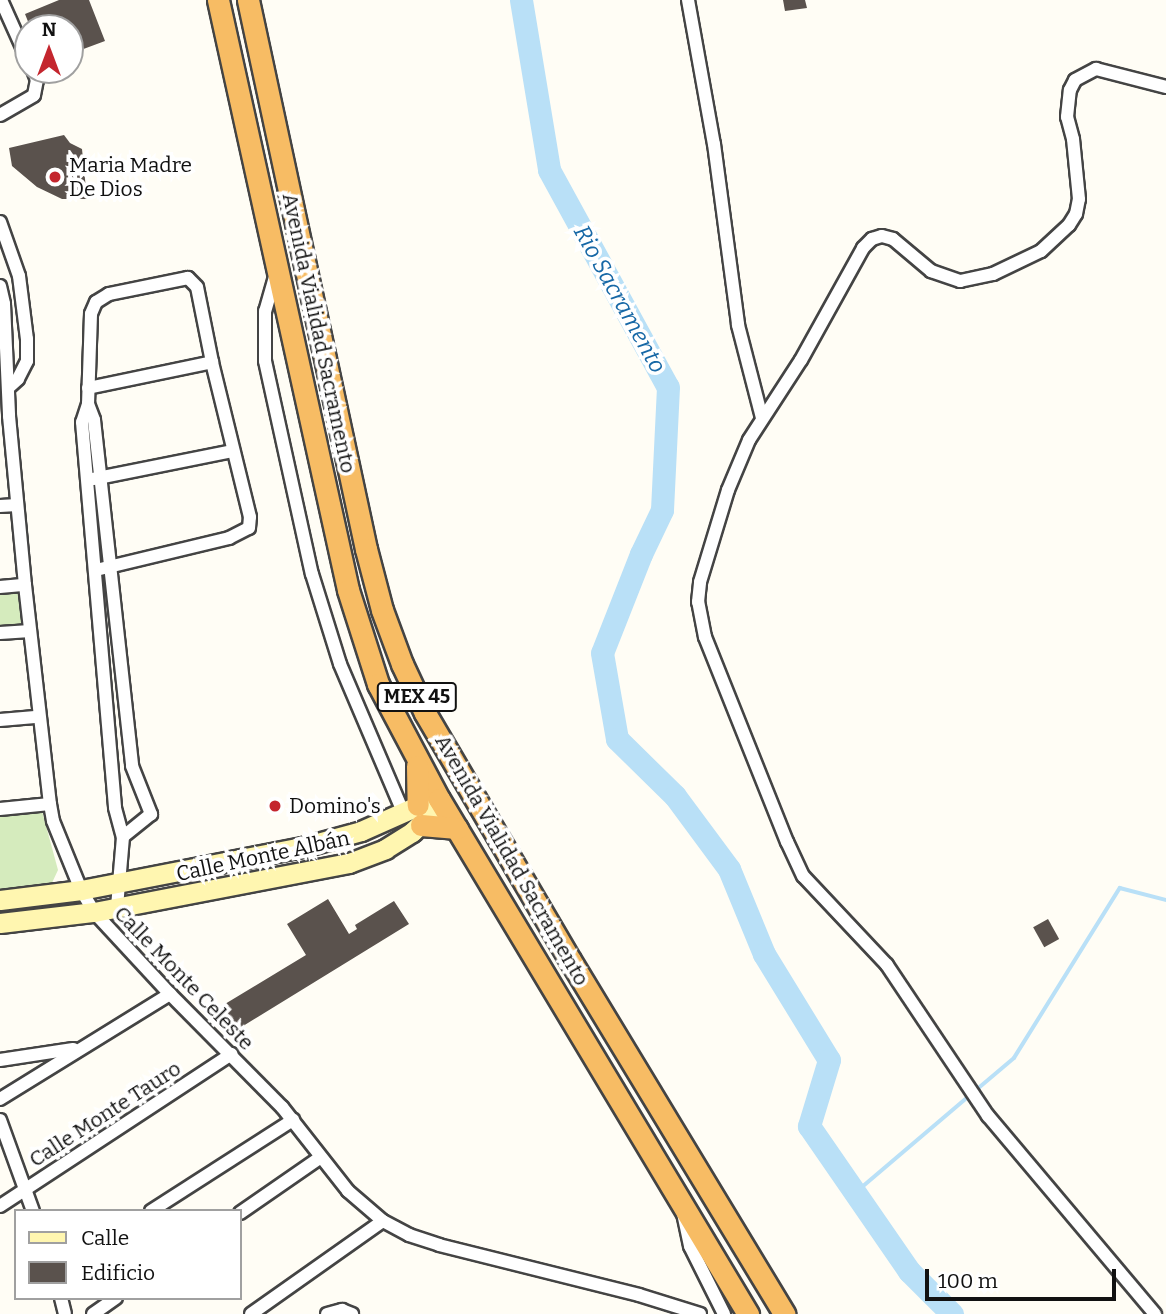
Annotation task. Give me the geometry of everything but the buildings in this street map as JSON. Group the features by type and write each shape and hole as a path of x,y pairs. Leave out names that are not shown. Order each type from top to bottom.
{"highway":[{"name":"Avenida Vialidad Sacramento","path":"218,0 358,626 378,684 439,799 748,1314"},
{"name":"Avenida Vialidad Sacramento","path":"248,0 373,580 398,655 425,713 570,960 784,1314"},
{"path":"425,713 441,771 439,799 464,805 489,819"},
{"path":"415,757 414,814 457,828"}],"main road":[{"name":"Calle Monte Albán","path":"0,900 121,883 325,842 414,814 439,799"},
{"name":"Calle Monte Albán","path":"0,923 94,912 348,863 385,849 414,814"}],"street":[{"path":"1,0 14,29"},
{"path":"688,0 712,130 738,325 762,418"},
{"path":"1155,1314 988,1116 887,965 815,891 795,861 705,637 698,602 701,582 728,490 749,440 801,360 853,265 872,239 882,236 894,239 931,271 960,281 993,274 1041,251 1069,226 1076,214 1079,199 1073,139 1067,117 1068,97 1075,80 1096,69 1166,87"},
{"path":"0,115 34,95 34,84"},
{"path":"0,222 5,249 26,310 27,361 18,379 8,388"},
{"path":"277,270 265,311 265,361 312,575 348,684 414,814"},
{"path":"96,570 247,531 250,517 212,362 197,286 188,278 109,294 96,302 92,314 88,404 82,422 115,808 123,837 117,907"},
{"name":"Calle Monte Celeste","path":"0,286 8,388 5,416 50,804 53,821 81,890 94,912 293,1120 348,1191 383,1221 409,1235 439,1245 651,1298 700,1314"},
{"path":"88,388 212,362"},
{"path":"88,404 94,417 132,766 151,814 123,837"},
{"path":"88,480 233,451"},
{"path":"0,506 17,505"},
{"path":"0,587 25,585"},
{"path":"0,633 30,631"},
{"path":"0,720 38,717"},
{"path":"0,809 50,804"},
{"path":"0,1099 170,994"},
{"path":"0,1059 81,1048"},
{"name":"Calle Monte Tauro","path":"0,1206 231,1054"},
{"path":"0,1120 32,1209"},
{"path":"154,1209 293,1120"},
{"path":"242,1212 321,1157"},
{"path":"683,1206 690,1246 724,1314"},
{"path":"251,1314 383,1221"},
{"path":"93,1314 113,1300"},
{"path":"327,1314 342,1310 352,1314"}],"green space":[{"path":"22,585 27,629 0,630 0,587"},
{"path":"42,811 58,870 51,885 0,890 0,815"}],"waterway":[{"name":"Rio Sacramento","path":"521,0 549,170 668,387 662,510 641,554 602,653 617,739 675,796 729,869 764,954 829,1060 809,1126 909,1271 952,1314"},
{"path":"975,1091 1014,1058 1120,888 1166,900"},
{"path":"855,1193 969,1096"}],"place":[{"name":"Maria Madre De Dios","path":"55,177"},
{"name":"Domino's","path":"275,806"}]}
